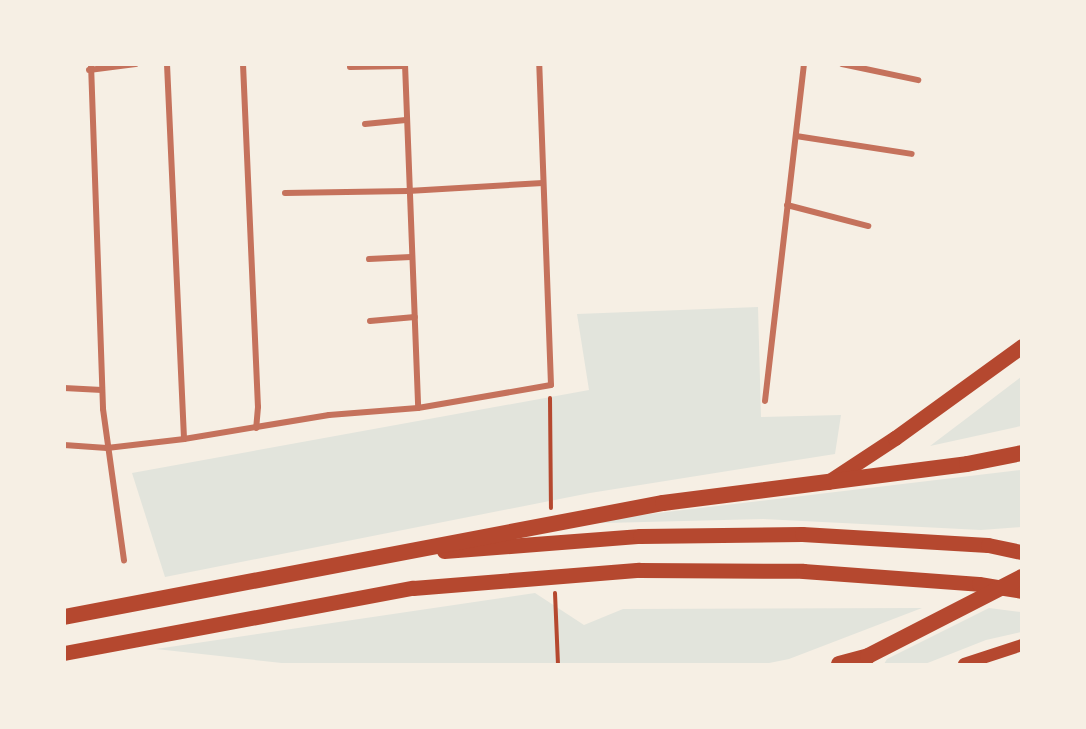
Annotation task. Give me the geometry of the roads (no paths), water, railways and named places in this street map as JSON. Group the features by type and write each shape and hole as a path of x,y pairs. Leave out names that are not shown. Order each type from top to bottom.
{"highway":[{"path":"64,617 403,554 528,526 663,502 967,464 1022,453"},
{"path":"839,664 867,660 1022,577"}],"main road":[{"path":"825,483 895,438 1022,346"},
{"path":"403,554 640,536 802,534 988,545 1022,552"},
{"path":"64,653 413,588 639,570 803,570 979,584 1022,591"},
{"path":"964,664 1022,645"}],"street":[{"path":"124,561 107,448 102,390 90,67 136,64"},
{"path":"167,64 184,439"},
{"path":"243,64 258,406 256,428"},
{"path":"64,445 107,448 184,439 329,415 418,408 550,385 539,64"},
{"path":"765,401 804,64"},
{"path":"842,64 918,80"},
{"path":"350,67 405,65 408,192 418,408"},
{"path":"365,124 406,120"},
{"path":"796,136 912,154"},
{"path":"285,192 408,192 543,183"},
{"path":"787,205 868,226"},
{"path":"369,259 411,257"},
{"path":"370,321 415,317"},
{"path":"64,388 102,390"}]}
